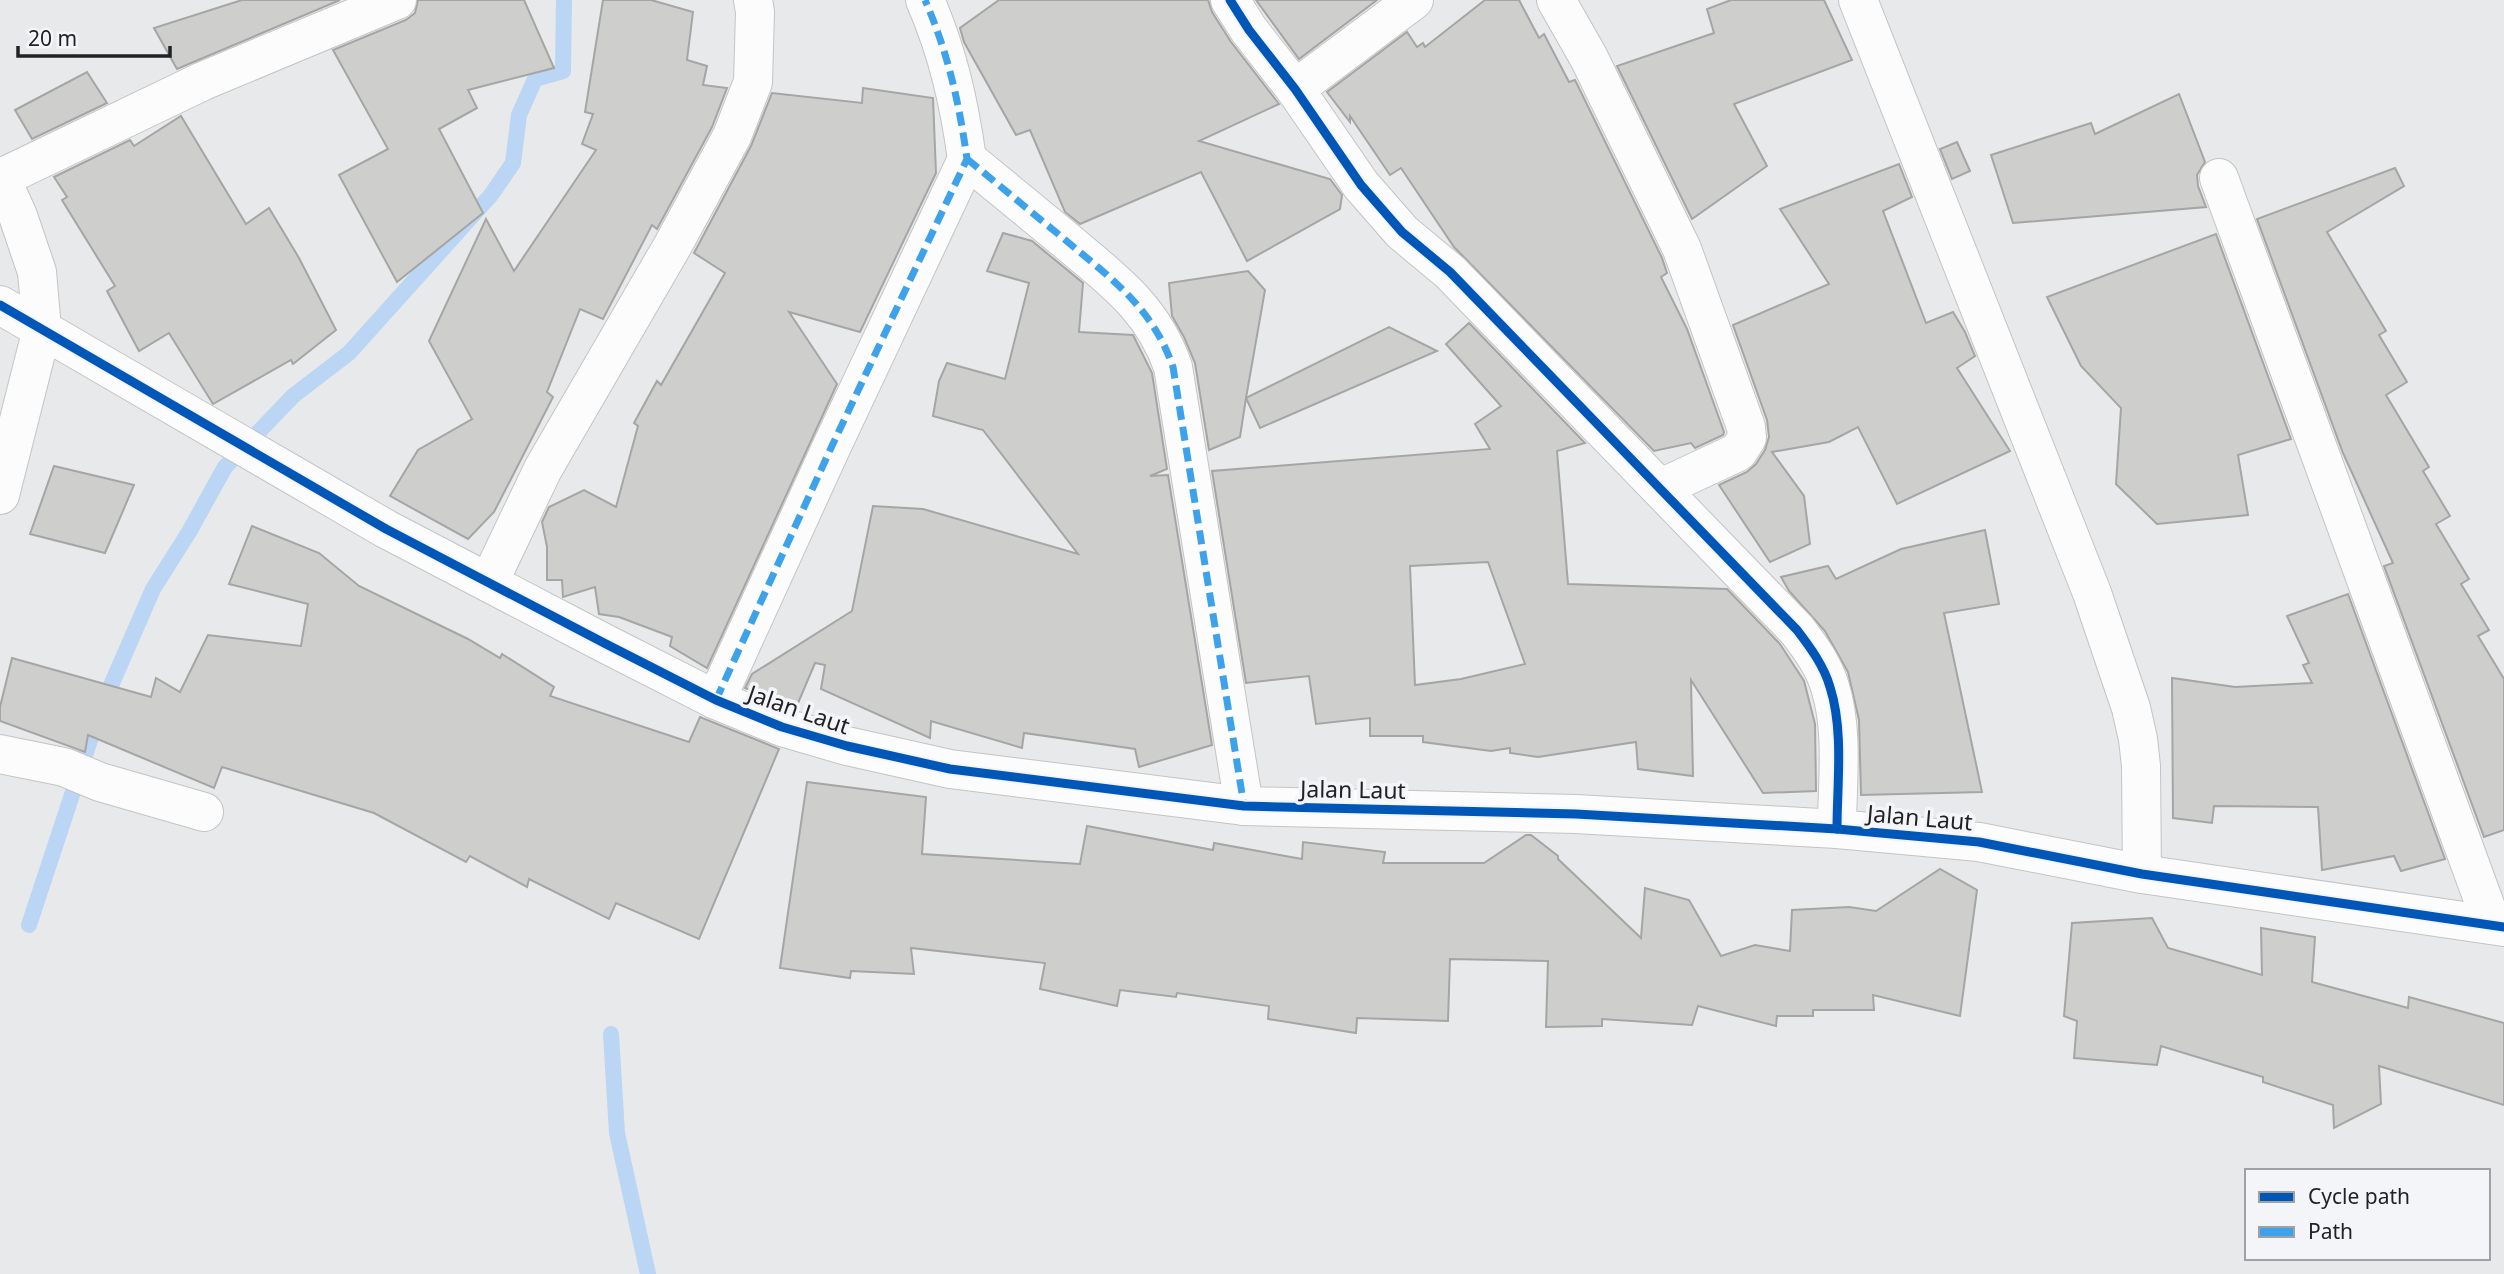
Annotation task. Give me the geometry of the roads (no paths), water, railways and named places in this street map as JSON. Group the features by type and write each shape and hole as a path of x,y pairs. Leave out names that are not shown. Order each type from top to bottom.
{"street":[{"path":"0,495 42,329 37,272 1,177 203,81 397,0"},
{"path":"489,582 542,469 673,245 733,136 753,82 753,0"},
{"path":"716,700 967,159 961,112 951,70 925,0"},
{"path":"1230,0 1361,186 1402,232 1450,272 1797,630 1825,673 1831,688 1837,737 1837,829"},
{"path":"1295,89 1414,0"},
{"path":"1556,0 1589,58 1682,249 1746,427 1747,438 1738,452 1661,488"},
{"path":"1858,0 2092,593 2131,708 2141,766 2142,874"},
{"path":"967,159 1131,296 1157,328 1167,348 1173,367 1244,806"},
{"path":"2219,178 2498,925"},
{"name":"Jalan Laut","path":"0,305 386,529 716,700 782,727 847,747 950,769 1244,806 1576,814 1837,829 1979,842 2142,874 2498,925"},
{"path":"0,754 64,767 100,782 204,812"}],"waterway":[{"path":"29,925 99,713 153,589 225,467 293,396 349,353 491,195 513,163 519,115 535,79 563,71 564,0"},
{"path":"611,1034 617,1133 648,1274"}]}
